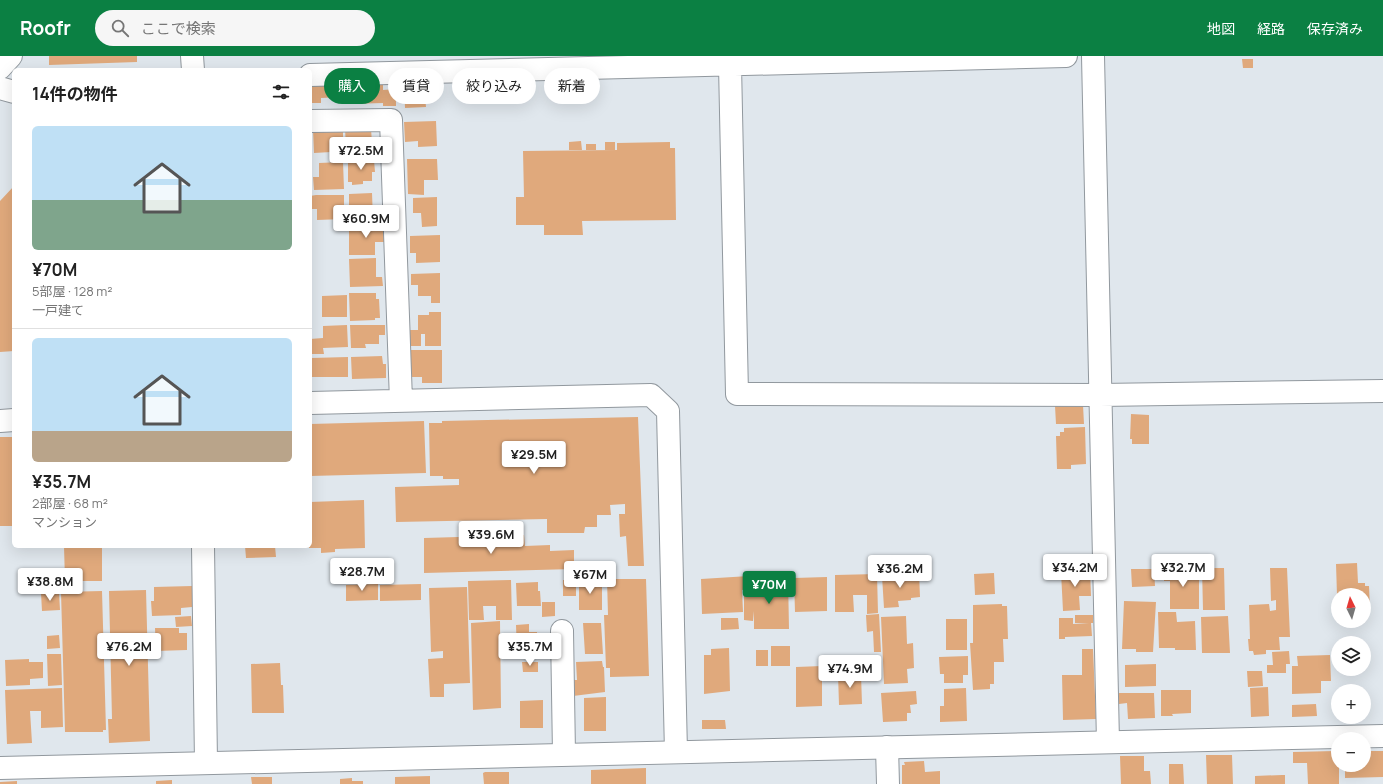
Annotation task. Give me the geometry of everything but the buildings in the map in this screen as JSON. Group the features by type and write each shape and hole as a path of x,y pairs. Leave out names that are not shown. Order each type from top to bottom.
{"main road":[{"path":"0,68 11,56"},
{"path":"192,56 193,68"},
{"path":"312,75 1066,56"},
{"path":"1093,56 1108,742"},
{"path":"730,65 737,394 1100,394 1383,391"},
{"path":"0,88 12,91"},
{"path":"312,121 391,120 401,401"},
{"path":"312,403 651,395 668,411 676,752"},
{"path":"0,421 12,420"},
{"path":"203,548 206,763"},
{"path":"562,631 564,754"},
{"path":"0,768 887,746 1383,736"},
{"path":"887,746 888,784"}]}
